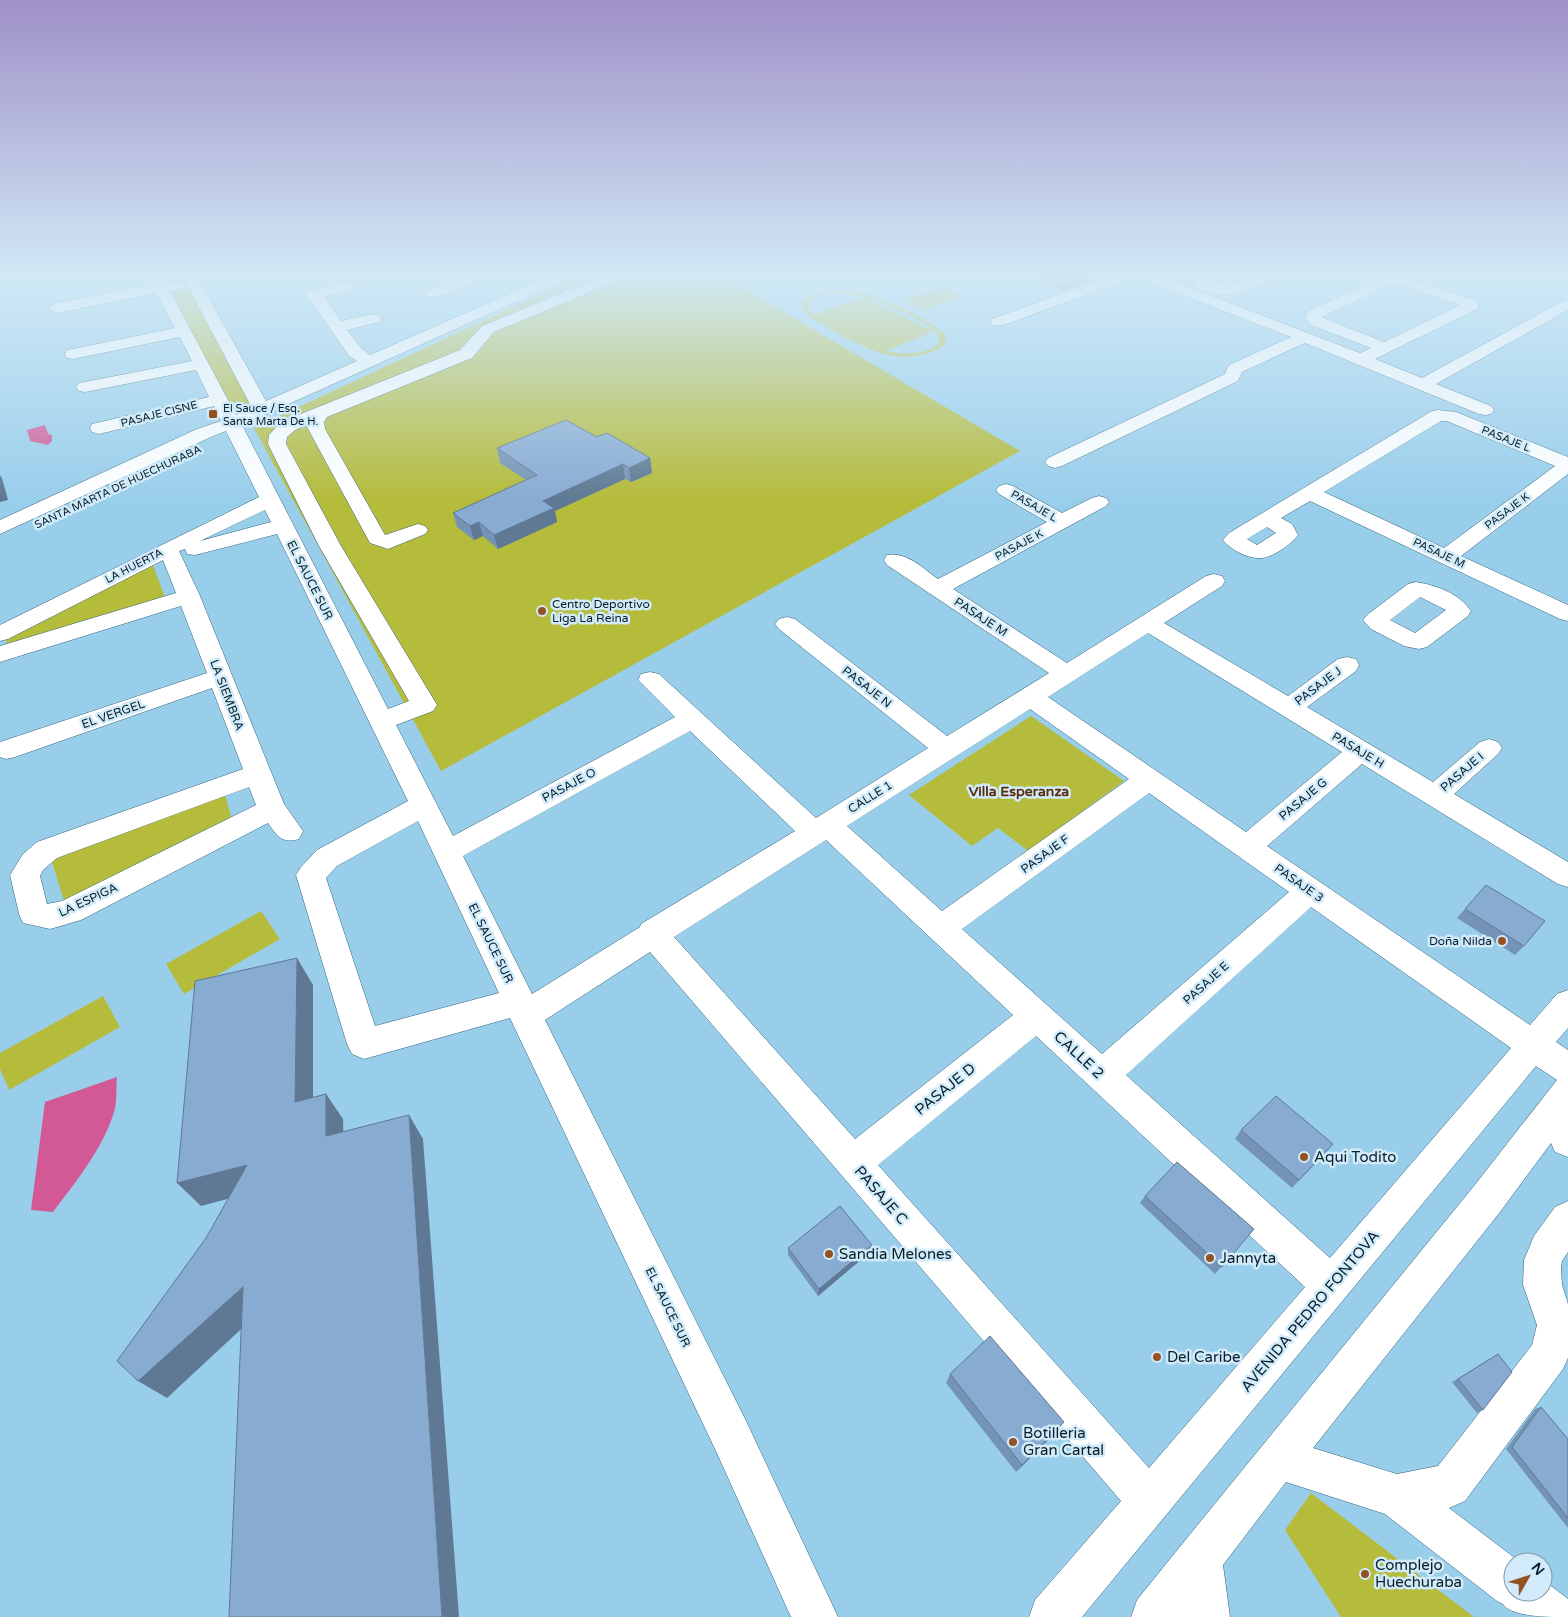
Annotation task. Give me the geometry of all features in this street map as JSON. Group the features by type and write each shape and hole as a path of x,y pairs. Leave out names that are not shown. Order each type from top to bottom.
{"street":[{"path":"73,354 90,350"},
{"name":"EL SAUCE SUR","path":"194,350 424,805 731,1436 815,1617"},
{"path":"230,350 262,410"},
{"path":"355,350 369,362"},
{"name":"SANTA MARTA DE HUECHURABA","path":"0,528 204,433 230,424 395,350"},
{"path":"455,350 466,354"},
{"path":"382,721 424,705 330,546 277,444 278,435 288,426 471,350"},
{"path":"1055,462 1232,377 1235,369 1276,350"},
{"path":"1337,350 1503,417"},
{"path":"1360,360 1380,350"},
{"path":"1422,385 1485,350"},
{"path":"85,387 201,364"},
{"name":"PASAJE CISNE","path":"99,428 218,400"},
{"path":"319,414 315,422 316,429 377,539 388,543 418,530"},
{"name":"PASAJE L","path":"1324,490 1451,417 1568,465"},
{"name":"SANTA MARTA DE HUECHURABA","path":"0,542 190,454 217,439 230,424"},
{"name":"PASAJE K","path":"1452,552 1568,465"},
{"name":"PASAJE K","path":"1440,598 1477,563 1568,487"},
{"name":"PASAJE L","path":"1006,490 1062,522"},
{"path":"1266,519 1324,490"},
{"name":"PASAJE M","path":"1324,490 1452,552 1568,598"},
{"name":"PASAJE M","path":"1324,490 1452,552"},
{"name":"PASAJE K","path":"938,588 1099,502"},
{"path":"170,552 276,513"},
{"name":"LA HUERTA","path":"0,634 170,552 276,513"},
{"name":"LA SIEMBRA","path":"170,552 189,596 257,774 280,820"},
{"name":"PASAJE M","path":"895,560 1066,674"},
{"name":"PASAJE M","path":"1477,563 1568,614"},
{"name":"CALLE 1","path":"424,805 327,858 311,875 364,1044 522,1008 652,934 1214,581"},
{"path":"0,654 189,596"},
{"name":"PASAJE H","path":"1148,623 1568,876"},
{"name":"PASAJE N","path":"787,624 946,749"},
{"name":"PASAJE J","path":"1289,708 1347,664"},
{"name":"EL VERGEL","path":"6,750 220,678"},
{"path":"650,680 692,719 821,828"},
{"name":"PASAJE 3","path":"1030,697 1568,1069"},
{"name":"PASAJE O","path":"447,852 692,719"},
{"name":"PASAJE I","path":"1434,796 1489,748"},
{"name":"PASAJE G","path":"1246,847 1360,751"},
{"name":"LA ESPIGA","path":"257,774 47,850 33,862 25,875 34,914 50,916 70,910 280,820"},
{"name":"PASAJE F","path":"941,928 1149,779"},
{"name":"CALLE 2","path":"821,828 941,928 1332,1285"},
{"name":"PASAJE E","path":"1102,1075 1310,891"},
{"name":"PASAJE C","path":"652,934 1150,1501"},
{"name":"AVENIDA PEDRO FONTOVA","path":"1052,1617 1568,1004"},
{"name":"PASAJE D","path":"853,1163 1036,1015"},
{"path":"1154,1617 1278,1458 1481,1207 1563,1115"},
{"path":"1396,1496 1450,1486 1549,1355 1562,1331 1548,1306 1543,1289 1543,1260 1547,1250 1568,1220"},
{"path":"1278,1458 1396,1496 1503,1578"},
{"path":"1199,1560 1207,1617"},
{"path":"1535,1602 1554,1617"}],"shaded area":[{"path":"192,350 225,350 252,402 222,415"},
{"name":"Centro Deportivo Liga La Reina","path":"420,350 849,350 1020,451 441,771 254,428"},
{"path":"874,350 907,354 935,350 918,356 902,357"},
{"path":"45,425 48,434 52,435 52,441 48,445 30,441 27,430"},
{"path":"152,563 165,597 7,645 6,638"},
{"path":"1031,716 1124,781 1028,851 998,828 972,846 909,795"},
{"path":"225,795 232,820 65,904 51,859"},
{"path":"261,911 280,939 184,994 166,964"},
{"path":"103,996 120,1027 9,1090 0,1069 0,1053"},
{"path":"117,1077 116,1104 111,1122 89,1163 53,1212 31,1210 45,1102"},
{"name":"Complejo Huechuraba","path":"1311,1493 1474,1617 1341,1617 1285,1530"}],"building":[{"path":"566,420 597,437 607,433 650,458 629,468 623,464 543,501 554,508 494,535 479,522 470,526 453,513 537,475 497,448"},
{"path":"1486,885 1545,921 1524,946 1465,909"},
{"path":"297,958 295,1102 326,1094 326,1136 409,1115 442,1617 229,1617 243,1287 138,1381 117,1361 206,1238 247,1165 177,1183 195,981"},
{"path":"1276,1096 1333,1144 1299,1180 1241,1130"},
{"path":"1177,1162 1254,1229 1222,1267 1145,1196"},
{"name":"Sandia Melones","path":"840,1206 872,1245 819,1289 788,1248"},
{"path":"990,1336 1064,1422 1022,1465 950,1374"},
{"path":"1498,1354 1512,1372 1483,1410 1458,1379"},
{"path":"1541,1407 1568,1439 1568,1518 1512,1447"}],"place":[{"name":"El Sauce / Esq. Santa Marta De H.","path":"213,414"},
{"name":"Centro Deportivo Liga La Reina","path":"542,611"},
{"name":"Doña Nilda","path":"1502,941"},
{"name":"Aqui Todito","path":"1304,1157"},
{"name":"Sandia Melones","path":"829,1254"},
{"name":"Jannyta","path":"1210,1258"},
{"name":"Del Caribe","path":"1157,1357"},
{"name":"Botilleria Gran Cartal","path":"1013,1442"},
{"name":"Complejo Huechuraba","path":"1365,1574"}],"district":[{"name":"Villa Esperanza","path":"1019,791"}]}
